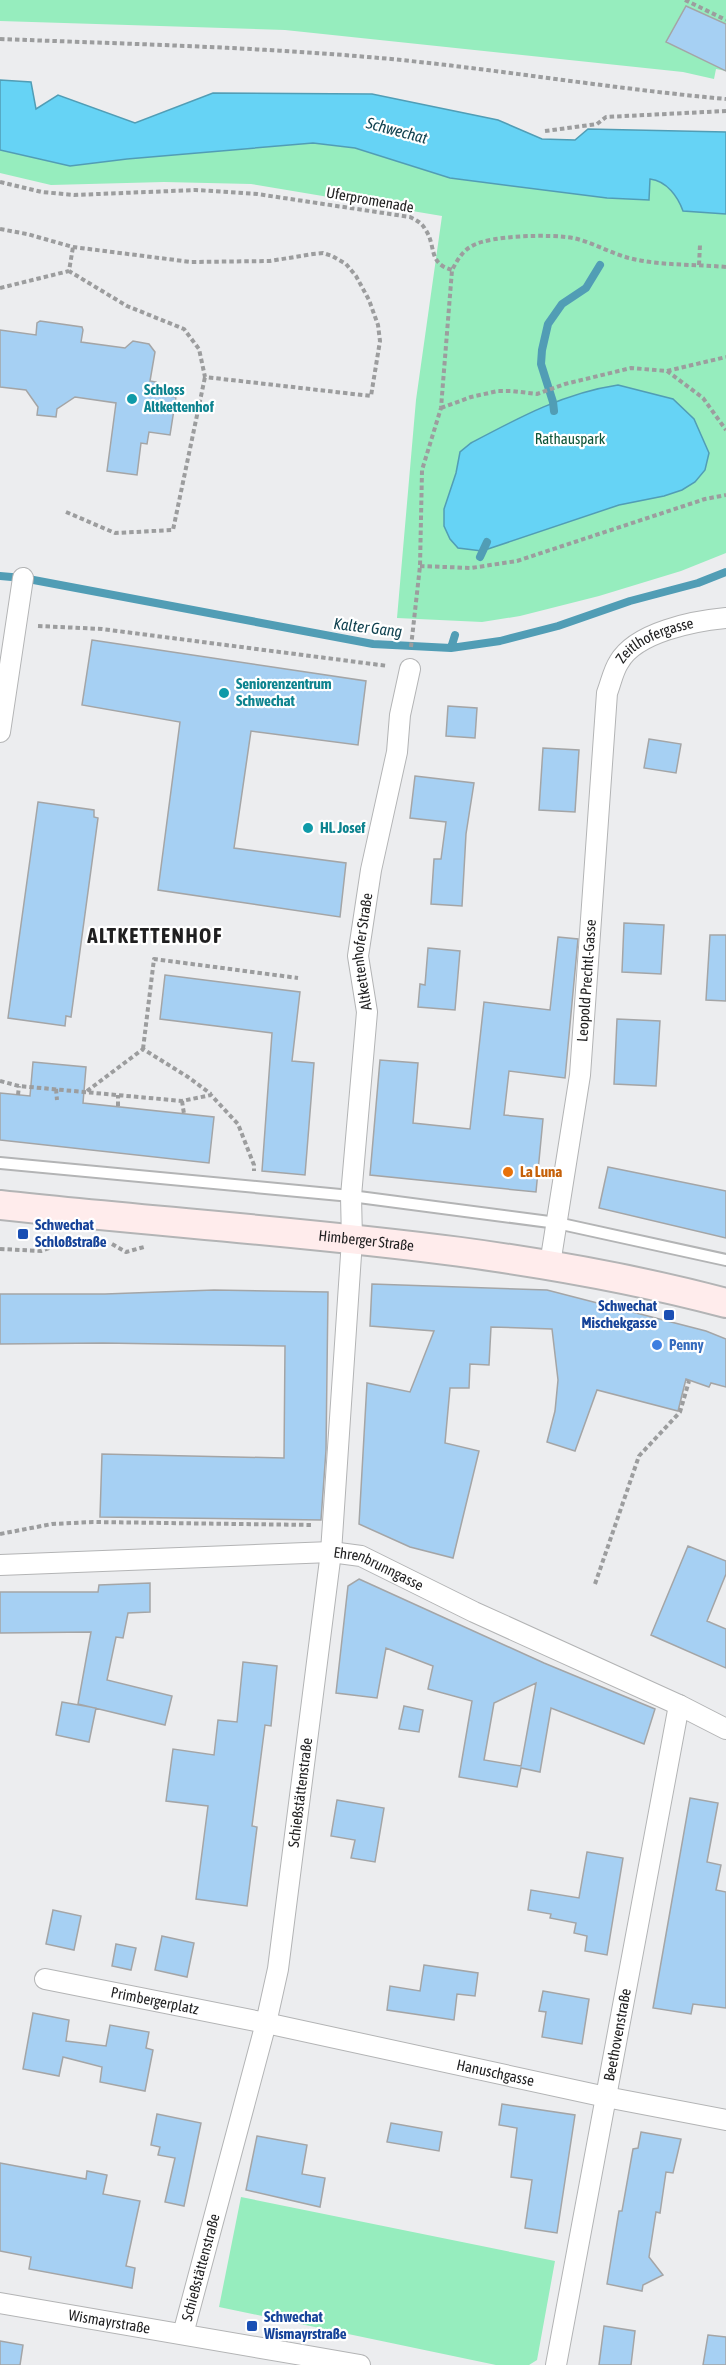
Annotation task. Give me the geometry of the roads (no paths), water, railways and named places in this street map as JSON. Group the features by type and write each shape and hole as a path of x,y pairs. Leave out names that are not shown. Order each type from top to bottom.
{"main road":[{"name":"Himberger Straße","path":"0,1205 442,1248 550,1264 726,1303"}],"street":[{"path":"0,732 23,578"},
{"name":"Zeitlhofergasse","path":"607,693 619,660 644,637 726,618"},
{"name":"Altkettenhofer Straße","path":"352,1240 351,1196 367,1012 358,956 371,870 397,752 400,715 410,660"},
{"name":"Leopold Prechtl-Gasse","path":"550,1264 580,1075 607,693"},
{"name":"Schießstättenstraße","path":"183,2334 266,2023 278,1969 331,1552 352,1240"},
{"name":"Ehrenbrunngasse","path":"0,1565 331,1552 361,1556 474,1612 680,1705 726,1729"},
{"name":"Beethovenstraße","path":"556,2365 680,1705"},
{"name":"Primbergerplatz","path":"45,1979 266,2023"},
{"name":"Hanuschgasse","path":"266,2023 606,2097 726,2120"},
{"name":"Wismayrstraße","path":"0,2303 360,2365"}],"lane":[{"path":"0,1162 351,1196 557,1223 726,1260"}],"water":[{"name":"Schwechat","path":"0,80 31,82 36,109 58,95 135,123 213,93 372,94 498,120 542,139 575,140 588,129 726,132 726,214 683,211 671,190 656,180 650,179 649,200 607,198 450,178 355,148 313,143 70,166 0,150"},
{"path":"618,385 673,399 694,419 709,453 705,470 695,482 682,490 664,496 619,505 482,551 458,548 450,539 444,526 444,509 456,473 460,452 471,443 560,400"}],"waterway":[{"path":"554,411 541,364 548,324 562,304 586,288 600,265"},
{"path":"480,557 487,542"},
{"name":"Kalter Gang","path":"0,576 23,578 373,644 451,648 500,641 558,626 630,601 698,583 726,572"},
{"path":"451,648 455,635"}],"place":[{"name":"Schloss Altkettenhof","path":"132,399"},
{"name":"Seniorenzentrum Schwechat","path":"224,693"},
{"name":"Hl. Josef","path":"308,828"},
{"name":"La Luna","path":"508,1172"},
{"name":"Schwechat Schloßstraße","path":"23,1234"},
{"name":"Schwechat Mischekgasse","path":"669,1315"},
{"name":"Penny","path":"657,1345"},
{"name":"Schwechat Wismayrstraße","path":"252,2326"}],"district":[{"name":"ALTKETTENHOF","path":"155,936"}],"park label":[{"name":"Rathauspark","path":"570,439"}]}
